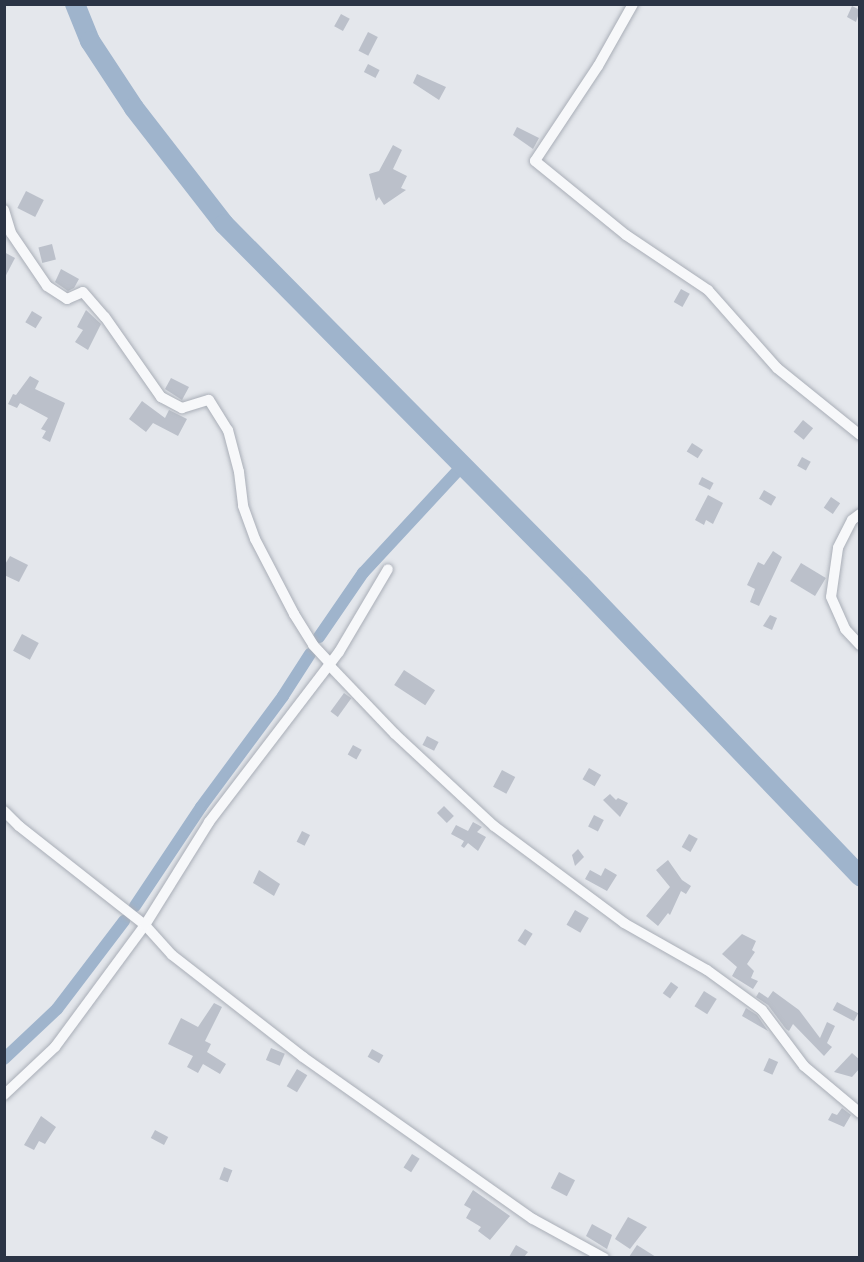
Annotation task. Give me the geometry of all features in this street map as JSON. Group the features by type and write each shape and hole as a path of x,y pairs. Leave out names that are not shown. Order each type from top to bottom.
{"street":[{"path":"633,4 598,66 535,161 626,235 708,290 777,368 860,435"},
{"path":"4,210 11,232 47,286 67,299 83,292 105,317 160,397 182,408 208,400 228,430 239,472 243,506 271,573 313,645 395,734 494,826 624,923 707,970 762,1010 804,1066 860,1113"},
{"path":"860,514 852,520 838,548 831,597 845,629 860,645"},
{"path":"4,1095 55,1047 145,925 209,822 329,664 388,568"},
{"path":"4,811 19,826 145,925 172,955 303,1057 533,1219 604,1257"}],"building":[{"path":"852,6 860,10 856,22 847,17"},
{"path":"341,14 350,19 343,31 334,26"},
{"path":"368,32 378,37 368,56 358,51"},
{"path":"368,64 380,70 375,78 364,72"},
{"path":"417,74 446,87 439,100 413,83"},
{"path":"517,127 539,138 533,149 513,135"},
{"path":"393,145 402,150 393,169 407,176 401,188 406,190 384,205 379,197 376,201 369,174 379,171"},
{"path":"26,191 44,200 35,217 17,208"},
{"path":"52,244 56,260 42,263 38,247"},
{"path":"4,252 15,258 4,279"},
{"path":"61,269 79,279 74,288 68,291 55,282"},
{"path":"681,289 690,294 682,307 674,302"},
{"path":"86,310 101,324 88,350 75,342 83,330 77,327"},
{"path":"32,311 42,317 36,328 25,322"},
{"path":"30,376 39,381 35,389 65,403 50,442 42,438 46,431 41,429 48,418 20,403 17,408 8,404 13,394 16,395"},
{"path":"171,378 189,387 182,400 165,389"},
{"path":"142,401 165,418 169,410 187,419 178,436 153,423 146,432 129,419"},
{"path":"803,420 813,428 804,440 794,432"},
{"path":"692,443 703,450 698,458 687,451"},
{"path":"802,457 811,462 806,471 797,466"},
{"path":"702,477 714,483 710,490 698,484"},
{"path":"764,490 776,497 771,506 759,499"},
{"path":"708,495 723,503 713,524 706,520 704,525 695,520"},
{"path":"831,497 840,503 833,514 824,508"},
{"path":"773,551 782,557 759,606 750,602 755,589 747,585 758,562 764,565"},
{"path":"10,556 28,565 19,582 4,575 4,566"},
{"path":"801,563 826,578 815,596 790,581"},
{"path":"770,615 777,618 772,630 763,626"},
{"path":"22,634 39,643 30,660 13,651"},
{"path":"404,670 435,690 425,705 394,685"},
{"path":"344,693 351,698 338,717 330,712"},
{"path":"427,736 439,742 434,751 422,745"},
{"path":"353,745 362,750 356,759 348,755"},
{"path":"589,768 601,775 595,786 582,779"},
{"path":"502,770 515,777 506,794 493,787"},
{"path":"610,794 616,800 618,798 628,803 620,817 603,800"},
{"path":"444,806 454,816 447,823 437,813"},
{"path":"594,815 604,820 598,832 588,827"},
{"path":"473,822 482,827 477,832 486,837 478,851 468,843 464,848 461,846 464,841 451,834 456,825 468,831"},
{"path":"302,831 310,835 305,846 297,842"},
{"path":"689,834 698,839 690,852 682,847"},
{"path":"578,849 584,857 575,866 572,855"},
{"path":"668,860 682,880 691,886 686,894 681,891 670,915 668,913 658,926 646,916 670,887 656,870"},
{"path":"605,868 617,875 607,891 585,879 590,870 601,876"},
{"path":"259,870 280,884 274,896 253,883"},
{"path":"575,910 589,918 580,933 566,925"},
{"path":"525,929 533,934 525,946 518,941"},
{"path":"742,934 756,941 752,950 755,952 747,964 754,971 751,978 758,981 753,989 732,976 737,967 722,954"},
{"path":"671,982 678,987 670,999 663,993"},
{"path":"704,991 717,999 707,1014 694,1006"},
{"path":"773,991 799,1010 820,1038 827,1022 835,1026 827,1043 832,1047 824,1056 793,1024 789,1031 786,1029 768,1005 756,997 759,992 768,998"},
{"path":"837,1002 858,1013 854,1021 833,1010"},
{"path":"214,1003 222,1007 205,1041 211,1044 207,1052 226,1064 220,1074 203,1064 198,1073 187,1067 193,1056 168,1044 181,1018 198,1027"},
{"path":"746,1008 757,1015 768,1031 742,1016"},
{"path":"271,1048 285,1054 280,1066 266,1060"},
{"path":"372,1049 383,1055 379,1063 368,1057"},
{"path":"852,1053 860,1060 860,1068 852,1077 834,1072"},
{"path":"769,1058 778,1062 772,1075 763,1071"},
{"path":"297,1069 307,1075 297,1092 287,1086"},
{"path":"842,1108 851,1115 844,1127 828,1120 832,1113 837,1115"},
{"path":"41,1116 56,1127 45,1144 39,1141 34,1150 24,1145"},
{"path":"155,1130 168,1137 164,1145 151,1138"},
{"path":"412,1154 420,1159 411,1172 404,1168"},
{"path":"224,1167 232,1170 228,1182 219,1179"},
{"path":"559,1172 575,1180 567,1196 551,1188"},
{"path":"473,1190 510,1216 490,1240 478,1231 481,1227 466,1218 471,1209 464,1205"},
{"path":"628,1217 647,1227 630,1249 615,1239"},
{"path":"592,1224 612,1235 607,1249 586,1236"},
{"path":"516,1245 528,1252 524,1257 509,1257"},
{"path":"637,1245 656,1257 629,1257"}],"waterway":[{"path":"75,4 90,41 134,108 224,224 580,584 860,876"},
{"path":"319,637 363,573 463,465"},
{"path":"135,906 201,807 283,696 310,654"},
{"path":"4,1059 57,1009 124,921"}]}
